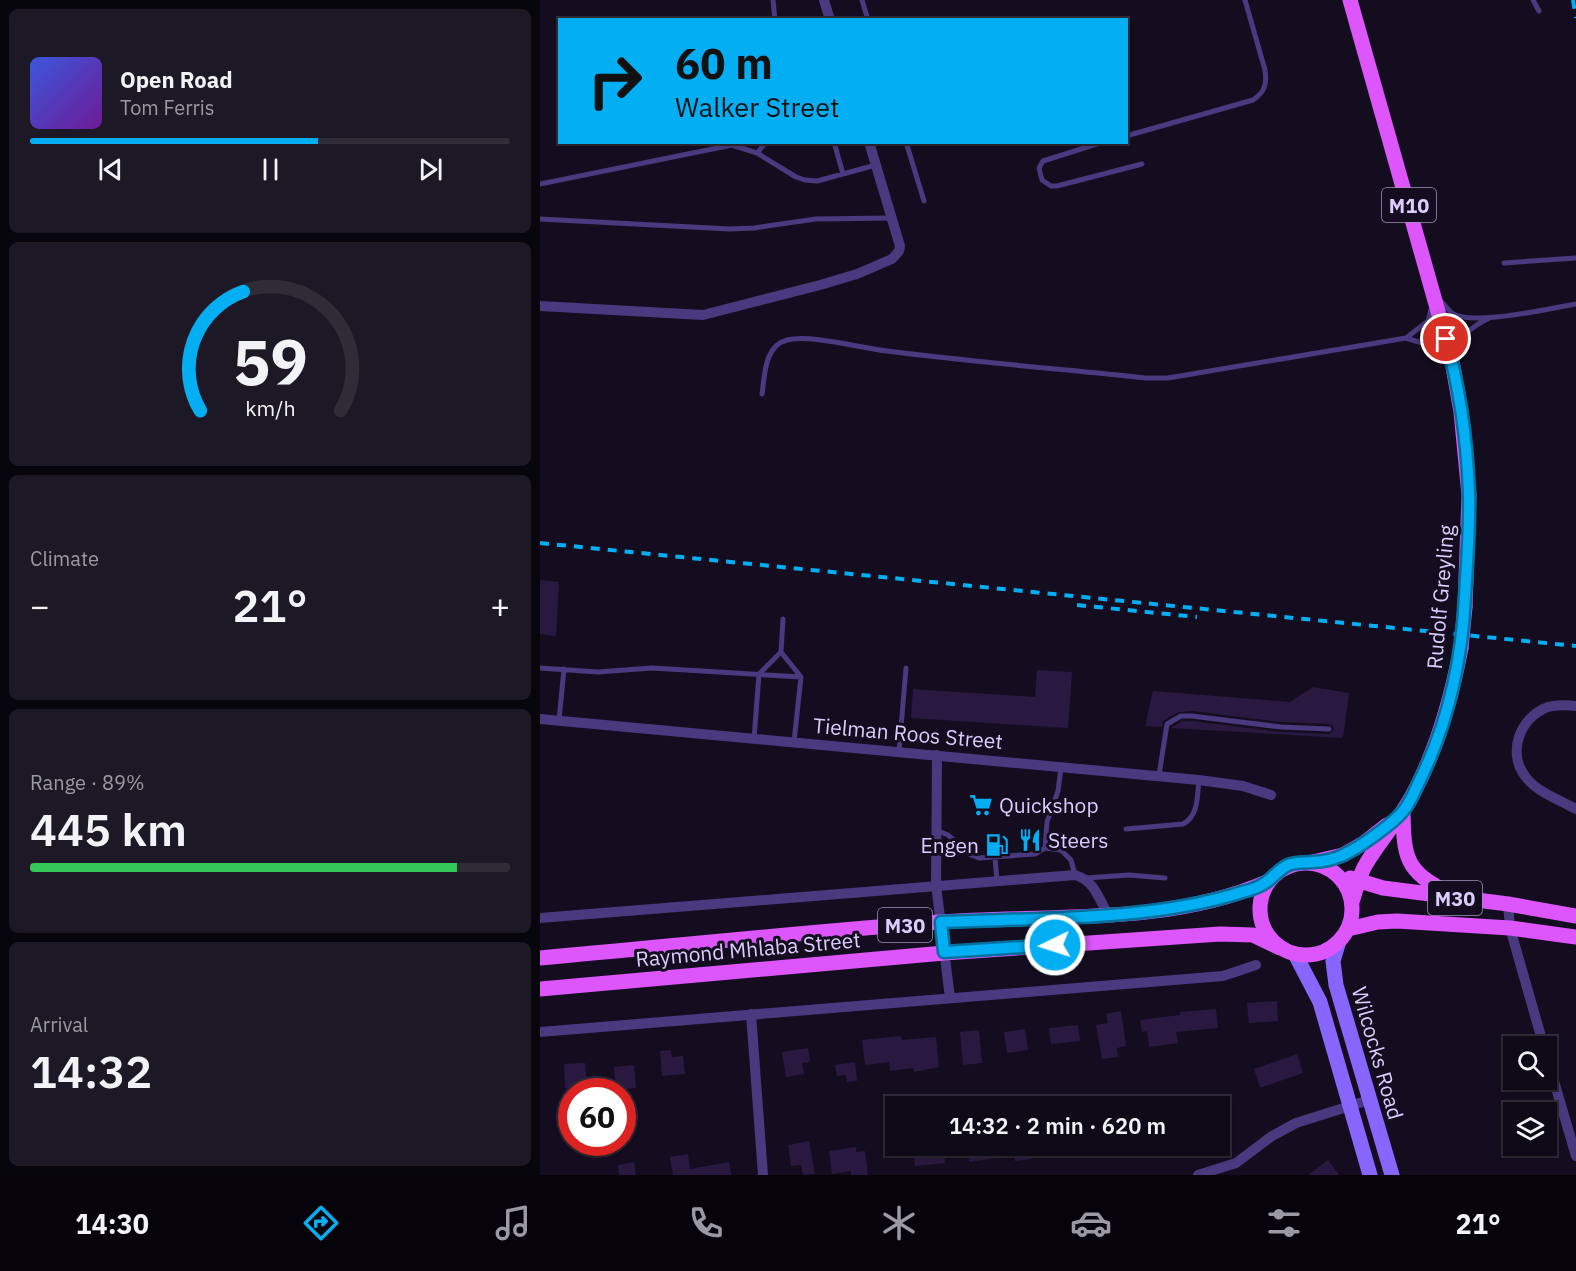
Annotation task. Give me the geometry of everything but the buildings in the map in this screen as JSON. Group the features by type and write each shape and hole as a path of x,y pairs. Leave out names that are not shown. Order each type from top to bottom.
{"main road":[{"name":"M10","path":"1350,0 1435,294 1452,361"},
{"name":"Rudolf Greyling","path":"1352,902 1364,865 1403,812 1426,767 1440,731 1461,648 1465,607 1469,495 1461,412 1452,361"},
{"name":"Rudolf Greyling","path":"1313,862 1343,855 1364,843 1403,812"},
{"path":"1403,812 1407,855 1413,868 1422,878 1459,899"},
{"name":"Raymond Mhlaba Street","path":"540,958 941,922 1108,915 1184,906 1218,900 1245,891 1267,882 1276,872 1287,866 1300,862 1313,862"},
{"name":"M30","path":"1313,862 1336,873 1383,888 1508,904 1576,916"},
{"path":"1336,873 1348,889 1352,902 1352,916 1343,935"},
{"path":"1267,882 1261,895 1259,910 1262,925 1269,938 1280,948"},
{"name":"Raymond Mhlaba Street","path":"540,990 944,952 1237,933 1253,935 1295,954 1311,955 1326,951 1343,935 1378,922 1397,921 1510,928 1576,937"}],"street":[{"path":"824,0 829,18"},
{"path":"540,306 703,315 820,285 857,274 892,259 900,246 869,144"},
{"path":"1576,706 1548,707 1536,713 1526,722 1518,739 1516,756 1519,767 1526,778 1536,787 1576,809"},
{"name":"Tielman Roos Street","path":"540,719 1199,780 1243,786 1271,795"},
{"path":"937,755 936,885 950,998"},
{"path":"540,918 936,885 1080,877 1091,883 1108,915"},
{"path":"1508,904 1510,928 1541,1036"},
{"name":"Wilcocks Road","path":"1343,935 1333,961 1336,984 1392,1175"},
{"name":"Wilcocks Road","path":"1295,954 1320,1002 1370,1175"},
{"path":"540,1032 1223,976 1256,966"},
{"path":"751,1014 763,1175"},
{"path":"1557,1090 1576,1156"},
{"path":"1198,1175 1236,1163 1272,1136 1296,1123 1369,1100"},
{"path":"1231,1175 1236,1163"}],"lane":[{"path":"773,0 775,18"},
{"path":"862,0 867,18"},
{"path":"1128,135 1253,100 1260,95 1266,81 1265,70 1245,0"},
{"path":"1533,0 1539,11"},
{"path":"758,153 765,144"},
{"path":"835,144 843,174"},
{"path":"907,144 924,201"},
{"path":"1097,144 1042,161 1039,168 1042,180 1051,186 1057,186 1142,164"},
{"path":"540,184 732,145 758,153 796,177 805,180 817,181 876,165"},
{"path":"540,219 730,229 816,219 892,218"},
{"path":"1504,263 1576,258"},
{"path":"1435,294 1453,314 1464,318 1489,318 1576,304"},
{"path":"1406,338 1428,321 1435,294"},
{"path":"762,394 771,350 787,340 814,340 886,351 1146,378 1168,378 1406,338 1435,347 1452,361 1458,342 1471,327 1489,318"},
{"path":"754,739 759,674 781,652 783,619"},
{"path":"781,652 801,676 794,743"},
{"path":"540,668 621,671 652,668 801,676"},
{"path":"900,751 906,668"},
{"path":"559,720 564,669"},
{"path":"1159,776 1167,724 1181,716 1281,727 1329,729"},
{"path":"1045,848 1047,822 1058,791 1061,766"},
{"path":"1126,829 1183,824 1188,821 1196,809 1199,780"},
{"path":"936,830 955,839 970,855 979,858 1035,854 1045,848 1061,850 1071,860 1080,877 1129,875 1165,878"},
{"path":"995,857 997,881"}],"railway":[{"path":"1573,0 1576,18"},
{"path":"540,543 1576,646"},
{"path":"1077,605 1197,617"}],"place":[{"name":"Quickshop","path":"981,805"},
{"name":"Steers","path":"1030,840"},
{"name":"Engen","path":"997,845"}],"route":[{"path":"1055,945 944,952 941,922 1108,915 1218,900 1267,882 1276,872 1287,866 1343,855 1364,843 1403,812 1426,767 1440,731 1461,648 1465,607 1469,495 1461,412 1446,339"}]}
